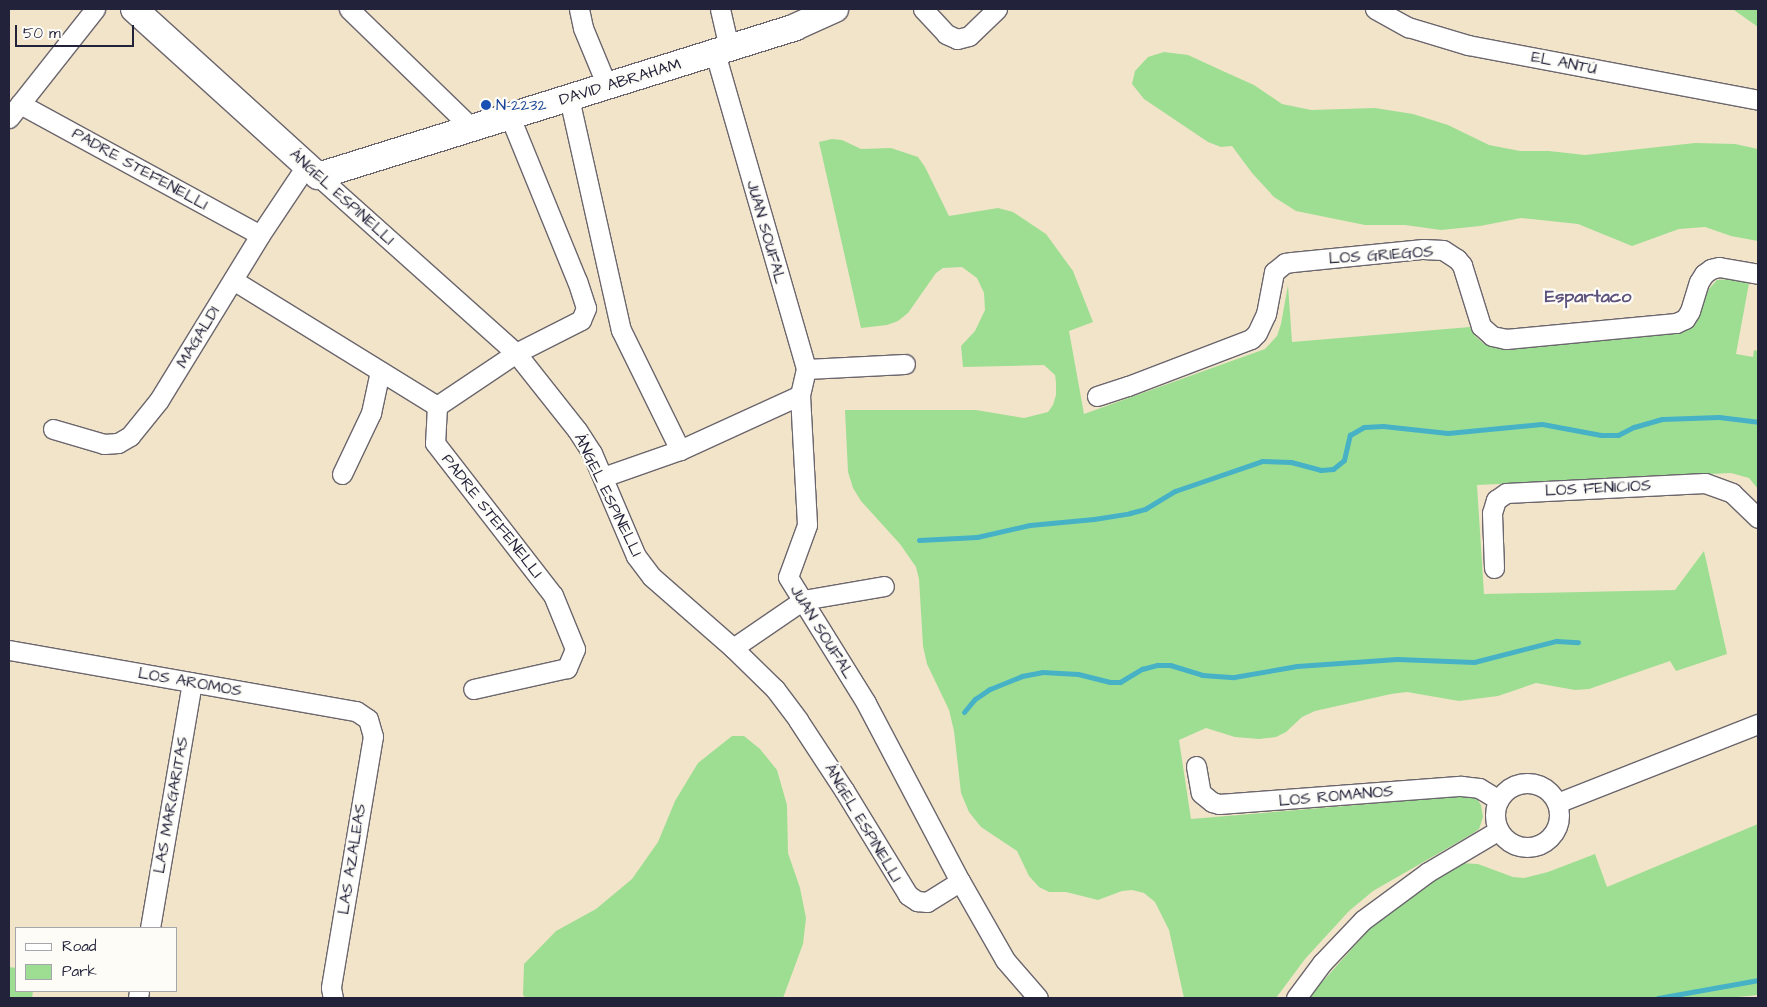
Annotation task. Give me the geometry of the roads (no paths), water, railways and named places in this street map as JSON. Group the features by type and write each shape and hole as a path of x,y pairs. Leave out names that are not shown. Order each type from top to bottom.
{"main road":[{"name":"ÁNGEL ESPINELLI","path":"134,9 312,171"},
{"name":"DAVID ABRAHAM","path":"312,171 472,128 722,51 802,25 835,9"}],"street":[{"path":"14,111 95,9"},
{"path":"349,9 472,128"},
{"path":"579,9 583,28 607,86"},
{"name":"JUAN SOUFAL","path":"720,9 722,51 806,369 800,395 807,525 788,577 866,703 960,881 1005,960 1038,998"},
{"path":"924,9 946,34 957,39 963,39 997,9"},
{"name":"EL ANTÚ","path":"1375,9 1408,27 1468,45 1758,100"},
{"path":"569,98 621,330 680,450"},
{"name":"PADRE STEFENELLI","path":"14,111 260,235"},
{"path":"233,280 437,406 516,353 581,320 586,308 577,281 510,116"},
{"name":"MAGALDI","path":"53,429 104,444 118,443 130,436 160,400 260,235 312,171"},
{"name":"ÁNGEL ESPINELLI","path":"312,171 516,353 577,430 592,453 636,556 659,584 733,648 775,689 798,720 908,895 917,901 927,902 960,881"},
{"name":"LOS GRIEGOS","path":"1096,396 1128,386 1251,339 1257,333 1266,314 1274,272 1285,263 1423,249 1442,250 1457,259 1462,265 1481,326 1492,336 1506,339 1676,323 1685,318 1690,311 1699,282 1704,274 1711,269 1719,267 1758,274"},
{"path":"806,369 905,364"},
{"path":"342,474 371,413 380,371"},
{"path":"603,477 680,450 800,395"},
{"name":"PADRE STEFENELLI","path":"437,406 435,443 553,595 576,649 567,668 473,689"},
{"name":"LOS FENICIOS","path":"1494,568 1492,513 1496,500 1506,493 1705,483 1732,493 1758,518"},
{"path":"733,648 802,600 884,586"},
{"name":"LOS AROMOS","path":"9,650 356,711 368,719"},
{"name":"LAS MARGARITAS","path":"150,927 192,682"},
{"name":"LAS AZALEAS","path":"333,998 331,988 372,736 368,719"},
{"path":"1557,803 1758,724"},
{"name":"LOS ROMANOS","path":"1196,766 1201,793 1212,802 1219,804 1461,786 1478,788 1499,800"},
{"path":"1524,783 1534,783 1552,794 1557,803 1558,824 1553,834 1535,846 1525,847 1514,844 1505,838 1499,830 1496,820 1499,800 1515,786 1524,783"},
{"path":"1296,998 1322,963 1363,920 1421,877 1499,830"}],"waterway":[{"path":"919,540 977,537 1030,525 1094,519 1130,513 1145,509 1175,491 1262,461 1291,462 1321,470 1333,469 1344,460 1350,435 1364,427 1383,426 1448,433 1542,424 1601,435 1618,435 1634,427 1662,419 1719,417 1758,422"},
{"path":"964,712 975,699 990,689 1022,676 1042,672 1078,674 1110,682 1120,682 1142,669 1157,665 1170,665 1202,675 1234,677 1297,666 1397,659 1474,662 1556,641 1578,642"},
{"path":"1658,998 1758,980"}],"place":[{"name":"N-2232","path":"486,105"}],"district":[{"name":"Espartaco","path":"1588,297"}]}
